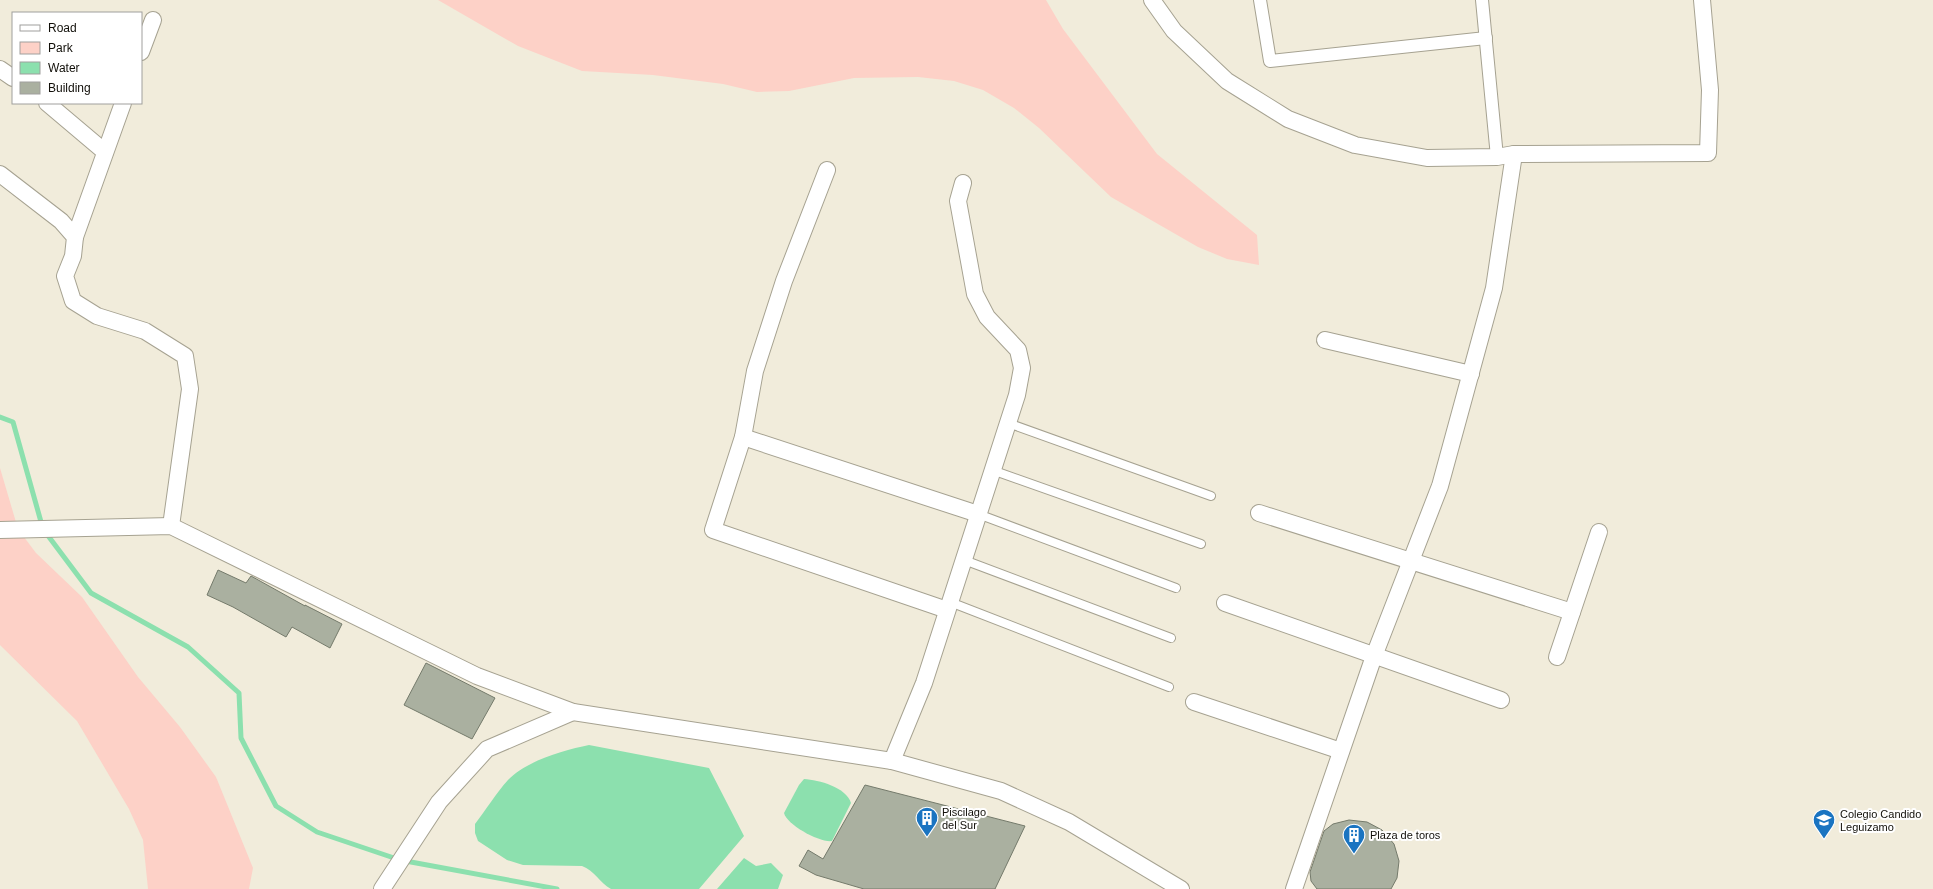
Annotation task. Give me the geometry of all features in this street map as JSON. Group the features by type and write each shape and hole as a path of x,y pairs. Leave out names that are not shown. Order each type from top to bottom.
{"street":[{"path":"1152,0 1174,31 1227,80 1288,119 1355,145 1427,158 1497,157 1514,154 1708,153 1710,90 1702,0"},
{"path":"1260,0 1270,60 1486,38"},
{"path":"1482,0 1497,157"},
{"path":"142,49 153,20"},
{"path":"0,69 12,77"},
{"path":"48,104 105,152"},
{"path":"123,104 75,237 73,256 65,276 73,301 97,316 145,331 184,356 190,389 171,526"},
{"path":"1294,889 1340,751 1374,656 1440,486 1494,288 1514,154"},
{"path":"827,170 784,281 755,371 743,437 713,530 949,606"},
{"path":"0,174 61,220 75,237"},
{"path":"892,761 924,683 1017,395 1022,368 1018,350 986,318 975,294 958,201 963,183"},
{"path":"1325,340 1471,374"},
{"path":"743,437 978,514"},
{"path":"1259,513 1411,563 1572,612"},
{"path":"0,530 171,526 477,676 573,712 892,761 1001,791 1069,822 1181,889"},
{"path":"1557,657 1599,532"},
{"path":"1225,603 1501,700"},
{"path":"1194,702 1340,751"},
{"path":"382,889 439,802 487,750 573,712"}],"lane":[{"path":"1008,423 1211,496"},
{"path":"992,470 1201,544"},
{"path":"978,514 1176,588"},
{"path":"964,560 1171,638"},
{"path":"949,606 1170,687"}],"green space":[{"path":"438,0 1046,0 1063,29 1157,154 1257,235 1259,265 1227,259 1198,247 1111,197 1039,128 1014,108 983,90 954,81 918,77 854,78 789,91 757,92 723,84 653,75 582,71 518,46"},
{"path":"0,468 18,529 36,553 82,597 138,677 180,727 216,777 253,868 249,889 148,889 143,840 129,809 77,721 0,645"}],"water":[{"path":"589,745 709,768 744,836 699,889 611,889 590,870 582,866 523,865 507,860 478,841 475,833 475,824 495,796 516,773 546,757"},
{"path":"804,779 831,785 844,793 851,803 832,841 827,841 812,836 797,828 786,818 784,813 799,785"},
{"path":"744,858 756,866 771,863 783,875 778,889 717,889"}],"building":[{"path":"218,570 246,583 251,576 305,606 342,624 330,648 292,627 286,637 233,607 207,595"},
{"path":"426,663 495,698 472,739 404,705"},
{"name":"Piscilago del Sur","path":"865,785 1025,826 995,889 864,889 816,875 799,866 808,850 823,859"},
{"name":"Plaza de toros","path":"1349,820 1367,822 1382,830 1394,844 1399,861 1397,878 1391,889 1317,889 1311,881 1310,872 1324,831 1333,824"}],"waterway":[{"path":"0,417 13,422 43,529 91,593 188,647 239,693 241,738 276,806 317,832 400,860 557,889"}],"place":[{"name":"Piscilago del Sur","path":"927,838"},
{"name":"Colegio Candido Leguizamo","path":"1824,840"},
{"name":"Plaza de toros","path":"1354,854"}]}
